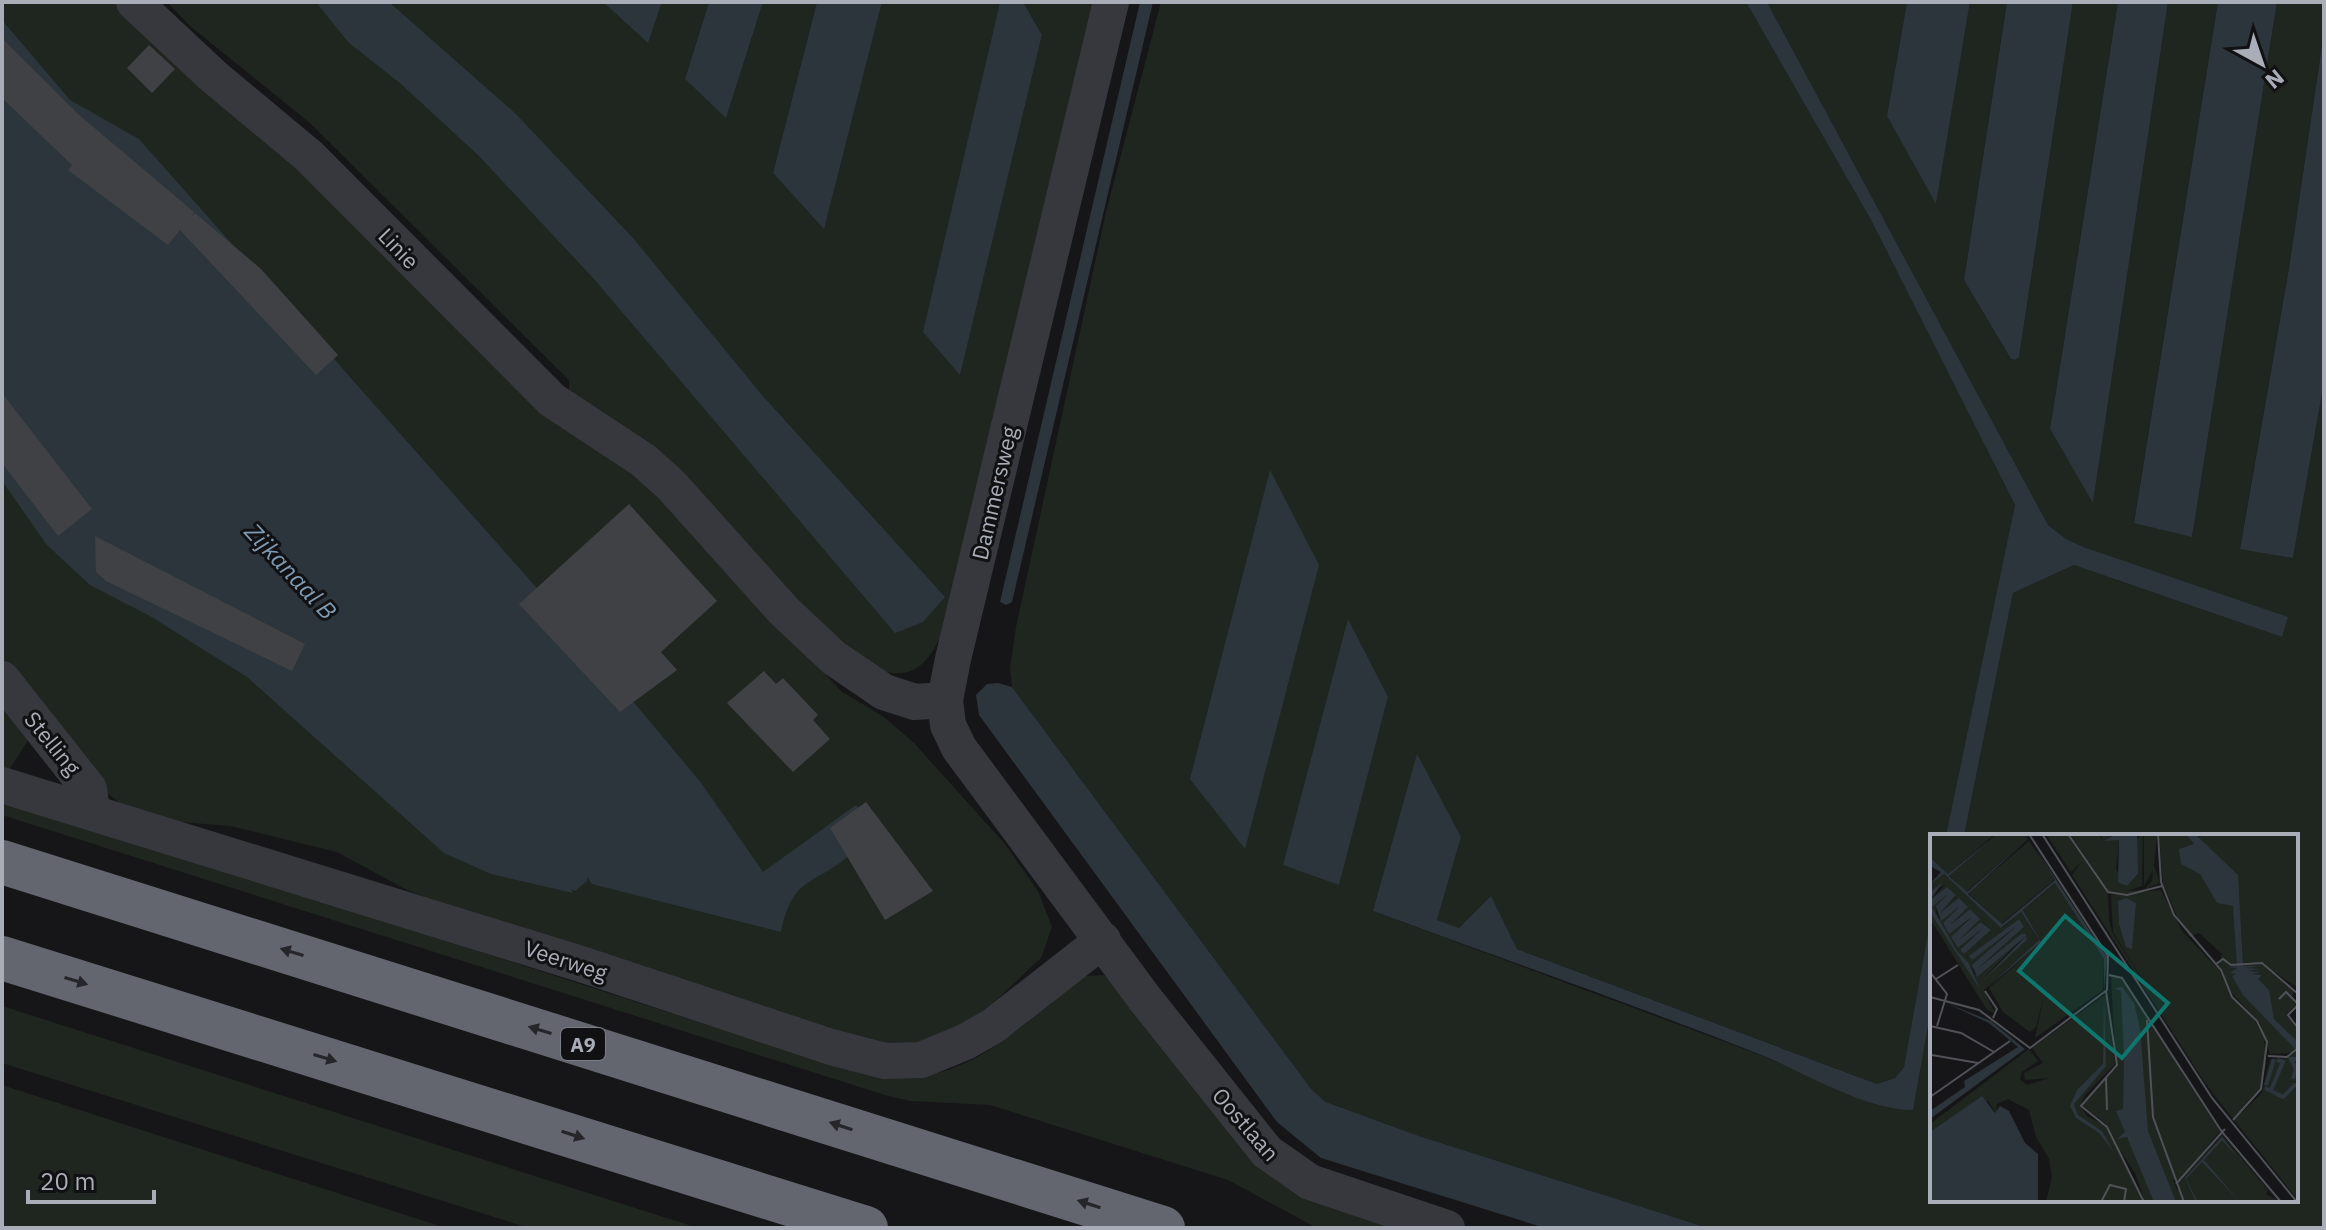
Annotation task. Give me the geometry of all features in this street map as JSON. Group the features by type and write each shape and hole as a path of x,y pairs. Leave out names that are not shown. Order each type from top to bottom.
{"highway":[{"name":"A9","path":"2,862 1163,1228"},
{"path":"2,958 866,1228"}],"street":[{"name":"Linie","path":"134,2 213,76 309,156 552,400 643,460 671,485 784,611 834,658 884,692 915,702 945,700"},
{"name":"Dammersweg","path":"1103,940 959,748 948,725 945,700 1111,2"},
{"name":"Stelling","path":"2,679 89,789 92,810"},
{"name":"Veerweg","path":"2,785 92,810 831,1047 885,1061 921,1060 965,1042 993,1026 1103,940"},
{"name":"Oostlaan","path":"1103,940 1244,1125 1287,1169 1338,1194 1447,1228"}],"shaded area":[{"path":"2,2 116,2 152,39 629,463 841,691 884,717 914,743 1005,844 1038,891 1052,927 1041,958 988,1008 953,1032 891,1049 448,906 407,890 337,852 230,826 167,821 122,805 106,792 2,664"},
{"path":"167,2 603,2 648,42 662,2 709,2 685,79 726,117 763,2 817,2 773,173 824,228 882,2 1000,2 924,331 960,374 1042,35 1023,2 1095,2 944,629 932,653 917,668 908,672 885,672 871,667 569,397 569,380 311,124 190,26"},
{"path":"1161,2 1746,2 1871,220 2015,505 1950,834 1930,834 1930,937 1904,1067 1895,1078 1877,1084 1517,949 1491,897 1459,928 1437,920 1461,837 1373,911 1763,1056 1841,1090 1913,1109 1930,1015 1930,1202 2298,1202 2298,834 1964,834 2013,593 2074,565 2282,637 2066,539 2048,525 1767,2 1907,2 1887,116 1936,203 1970,2 2007,2 1964,280 2011,359 2015,360 2019,357 2073,2 2118,2 2050,429 2093,502 2168,2 2218,2 2134,522 2192,536 2277,2 2324,2 2324,32 2289,268 2240,548 2293,558 2324,382 2324,1228 1708,1228 1419,1136 1326,1102 1312,1090 1012,687 1010,668 1016,627 1106,212","holes":["1388,697 1339,884 1283,865"]},
{"path":"2,697 29,730 27,742 9,770 2,771"},
{"path":"2,798 804,1056 883,1076 922,1076 948,1070 973,1059 1019,1029 1083,976 1104,975 1114,981 1208,1098 1412,1228 1317,1228 1228,1180 990,1105 911,1101 888,1096 2,815"},
{"path":"2,1006 698,1228 529,1228 2,1063"},
{"path":"2,1085 446,1228 2,1228"}],"water":[{"path":"316,2 389,2 516,114 633,238 762,395 945,597 923,622 895,633 594,279 479,156 401,84 348,42"},
{"path":"603,2 662,2 648,43"},
{"path":"709,2 763,2 726,118 685,79"},
{"path":"817,2 882,2 824,229 773,173"},
{"path":"1000,2 1023,2 1042,35 960,375 923,332"},
{"path":"1140,2 1153,2 1012,602 1006,605 1000,602"},
{"path":"1746,2 1767,2 2048,525 2066,539 2086,548 2288,617 2282,637 2074,565 2013,593 1964,834 1946,834 2015,505 1871,220"},
{"path":"1907,2 1970,2 1936,204 1887,116"},
{"path":"2007,2 2073,2 2019,357 2015,360 2011,359 1964,280"},
{"path":"2118,2 2168,2 2093,503 2050,429"},
{"path":"2218,2 2277,2 2192,537 2134,523"},
{"name":"Zijkanaal B","path":"2,20 70,100 139,139 566,621 702,784 763,872 856,805 874,826 849,856 798,892 791,901 781,932 592,884 587,877 587,881 575,891 571,889 573,893 491,874 444,853 247,677 150,616 90,585 47,545 2,481"},
{"path":"2324,32 2324,382 2293,558 2240,549 2289,268"},
{"path":"1270,470 1319,565 1245,849 1190,779"},
{"path":"1348,619 1388,697 1339,885 1283,865"},
{"path":"987,684 1012,687 1312,1090 1326,1102 1419,1136 1708,1228 1545,1228 1321,1158 1277,1122 979,715 976,695"},
{"path":"1417,754 1461,837 1437,920 1459,928 1491,896 1517,949 1877,1084 1895,1078 1904,1067 1930,923 1930,1015 1913,1110 1857,1098 1715,1037 1373,911"}],"building":[{"path":"2,38 78,114 194,212 192,216 195,213 261,269 338,355 316,375 180,230 168,245 68,170 72,165 2,98"},
{"path":"149,45 175,69 152,93 127,68"},
{"path":"2,393 92,509 58,536 2,463"},
{"path":"629,504 717,601 661,652 677,670 620,712 519,604"},
{"path":"95,536 305,644 292,671 106,581 96,572"},
{"path":"764,671 776,684 783,678 818,715 813,720 830,739 793,772 727,703"},
{"path":"866,802 933,891 885,920 830,828"}]}
